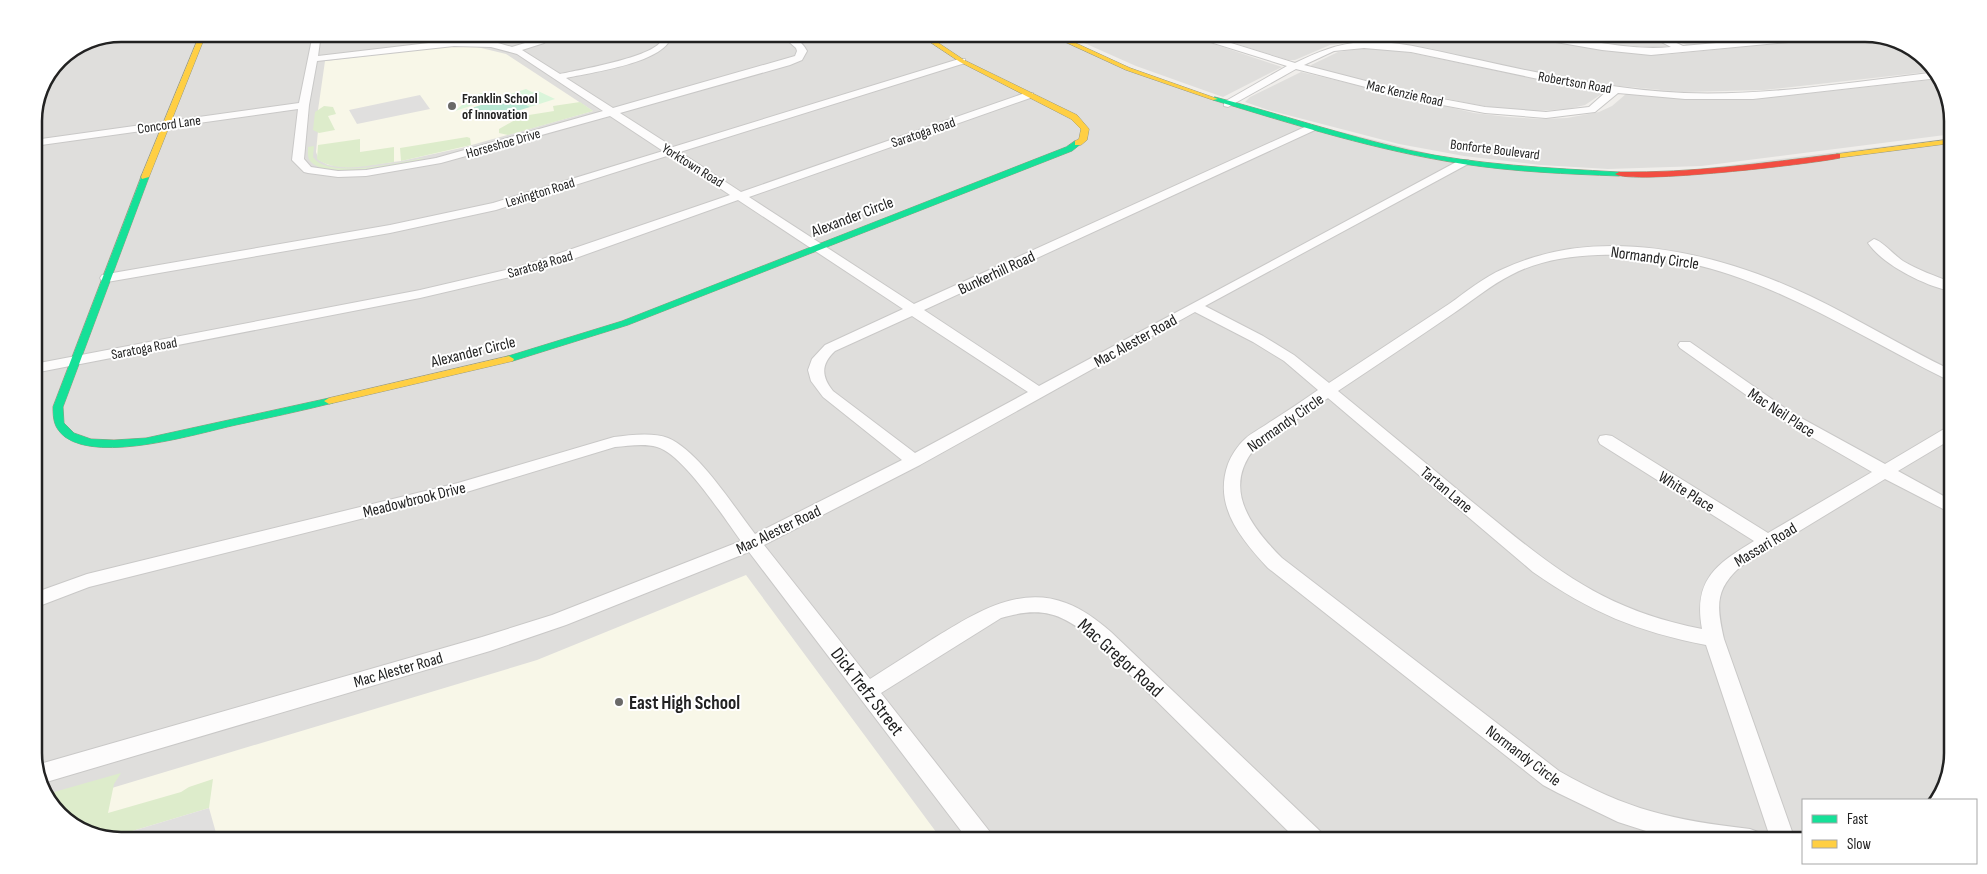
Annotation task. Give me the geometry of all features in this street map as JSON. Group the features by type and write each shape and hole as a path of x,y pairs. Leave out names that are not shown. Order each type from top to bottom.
{"street":[{"name":"Alexander Circle","path":"200,42 165,125 58,407 61,429 72,436 100,444 146,442 453,374 526,355 625,323 1069,149 1083,140 1085,129 1074,117 962,61 934,42"},
{"name":"Horseshoe Drive","path":"315,42 304,106 298,160 308,170 338,174 382,170 450,158 787,62 798,58 802,51 794,42"},
{"name":"Yorktown Road","path":"312,59 423,42"},
{"name":"Yorktown Road","path":"474,42 514,49 1040,392"},
{"path":"514,49 538,42"},
{"path":"559,77 648,54 666,42"},
{"name":"Bonforte Boulevard","path":"1069,42 1128,69 1228,104 1311,128 1409,152 1464,162 1542,170 1648,175 1708,172 1944,142"},
{"name":"Mac Kenzie Road","path":"1219,42 1295,66 1475,109 1516,114 1542,115 1581,111 1609,100 1615,90"},
{"path":"1576,42 1624,50 1651,52 1766,42"},
{"path":"1668,42 1685,50"},
{"name":"Robertson Road","path":"1228,104 1295,66 1332,49 1351,46 1378,45 1411,49 1615,90 1685,96 1753,96 1930,76"},
{"name":"Lexington Road","path":"107,278 443,219 512,201 962,61"},
{"name":"Saratoga Road","path":"43,367 420,294 505,274 568,256 1029,95"},
{"name":"Concord Lane","path":"43,142 304,106"},
{"name":"Bunkerhill Road","path":"914,461 828,394 819,384 816,372 817,363 830,348 1311,128"},
{"name":"Mac Alester Road","path":"45,772 500,639 622,596 753,543 914,461 1195,306 1464,162"},
{"path":"1874,243 1880,252 1891,259 1944,283"},
{"name":"Normandy Circle","path":"1690,832 1644,822 1615,811 1584,797 1551,778 1275,563 1259,548 1237,515 1232,499 1233,470 1240,456 1250,443 1506,272 1538,258 1553,254 1592,250 1642,252 1715,266 1750,277 1804,299 1944,372"},
{"name":"Tartan Lane","path":"1195,306 1275,348 1329,390 1540,567 1566,586 1595,603 1631,619 1672,631 1714,639"},
{"name":"Mac Neil Place","path":"1685,345 1786,416 1944,503"},
{"name":"Massari Road","path":"1780,832 1714,639 1708,600 1713,583 1721,571 1733,562 1944,437"},
{"name":"Meadowbrook Drive","path":"43,597 88,581 460,488 594,447 632,440 662,442 686,456 753,543"},
{"name":"White Place","path":"1606,440 1768,541"},
{"name":"Dick Trefz Street","path":"753,543 976,832"},
{"name":"Mac Gregor Road","path":"868,691 995,612 1016,606 1041,605 1060,608 1082,619 1104,637 1305,832"}],"shaded area":[{"path":"121,42 1071,42 1094,54 1228,104 1464,162 1648,175 1944,139 1944,753 1943,768 1929,799 1802,799 1802,832 121,832 91,825 69,812 56,796 47,778 43,758 43,116 45,101 59,73 69,62 91,49"},
{"path":"1082,42 1208,42 1282,67 1223,97 1136,66"},
{"path":"1231,42 1355,42 1330,45 1295,60 1288,60"},
{"path":"1379,42 1556,42 1604,51 1662,55 1792,42 1866,42 1881,44 1905,53 1927,72 1764,90 1682,92 1589,83 1417,47"},
{"path":"1582,42 1658,42 1670,48 1641,48"},
{"path":"1679,42 1726,42 1689,46"},
{"name":"Franklin School of Innovation","path":"443,47 477,47 506,54 593,111 461,148 401,161 353,167 328,165 319,160 316,152 320,110 318,110 325,61"},
{"path":"1366,48 1407,52 1545,81 1598,90 1603,93 1585,105 1568,109 1536,111 1502,109 1347,76 1312,67 1311,65 1338,52"},
{"path":"1301,72 1474,113 1542,119 1567,118 1599,112 1612,106 1626,94 1681,99 1749,100 1932,80 1942,101 1944,135 1701,166 1608,169 1541,165 1464,156 1399,144 1268,110 1245,102 1250,97"},
{"path":"420,95 430,109 357,124 349,110"},
{"name":"East High School","path":"746,575 936,832 121,832 91,825 69,812 61,803 537,660"},
{"path":"209,808 216,832 129,832"}],"green space":[{"path":"526,89 532,92 538,91 555,99 530,107 507,95"},
{"path":"486,92 495,98 455,111 462,105 462,98"},
{"path":"510,96 530,107 484,121 465,110"},
{"path":"580,102 593,111 508,135 499,133 499,129 515,120 510,118 554,111 553,106"},
{"path":"324,106 333,107 336,114 328,116 335,130 319,133 313,130 315,112"},
{"path":"470,138 471,145 401,161 400,148"},
{"path":"360,139 360,152 394,147 394,162 344,167 325,164 317,159 318,145"},
{"path":"314,146 313,157 321,164 333,167 366,168 424,158 380,167 364,169 332,170 311,162 308,155 308,147"},
{"path":"121,773 114,784 108,813 181,792 189,787 213,779 209,808 129,832 106,830 91,825 69,812 54,792"}],"traffic: fast":[{"path":"1215,99 1311,128 1409,152 1464,162 1542,170 1619,174"},
{"path":"509,359 625,323 1069,149 1078,143"},
{"path":"145,177 58,407 59,424 70,435 90,442 114,444 146,442 329,401"}],"traffic: slow":[{"path":"145,177 200,42"},
{"path":"933,42 962,61 1074,117 1085,129 1083,140 1078,143"},
{"path":"1069,42 1128,69 1215,99"},
{"path":"1837,156 1944,142"},
{"path":"329,401 509,359"}],"traffic: jam":[{"path":"1619,174 1701,172 1837,156"}],"place":[{"name":"Franklin School of Innovation","path":"452,106"},
{"name":"East High School","path":"619,702"}]}
